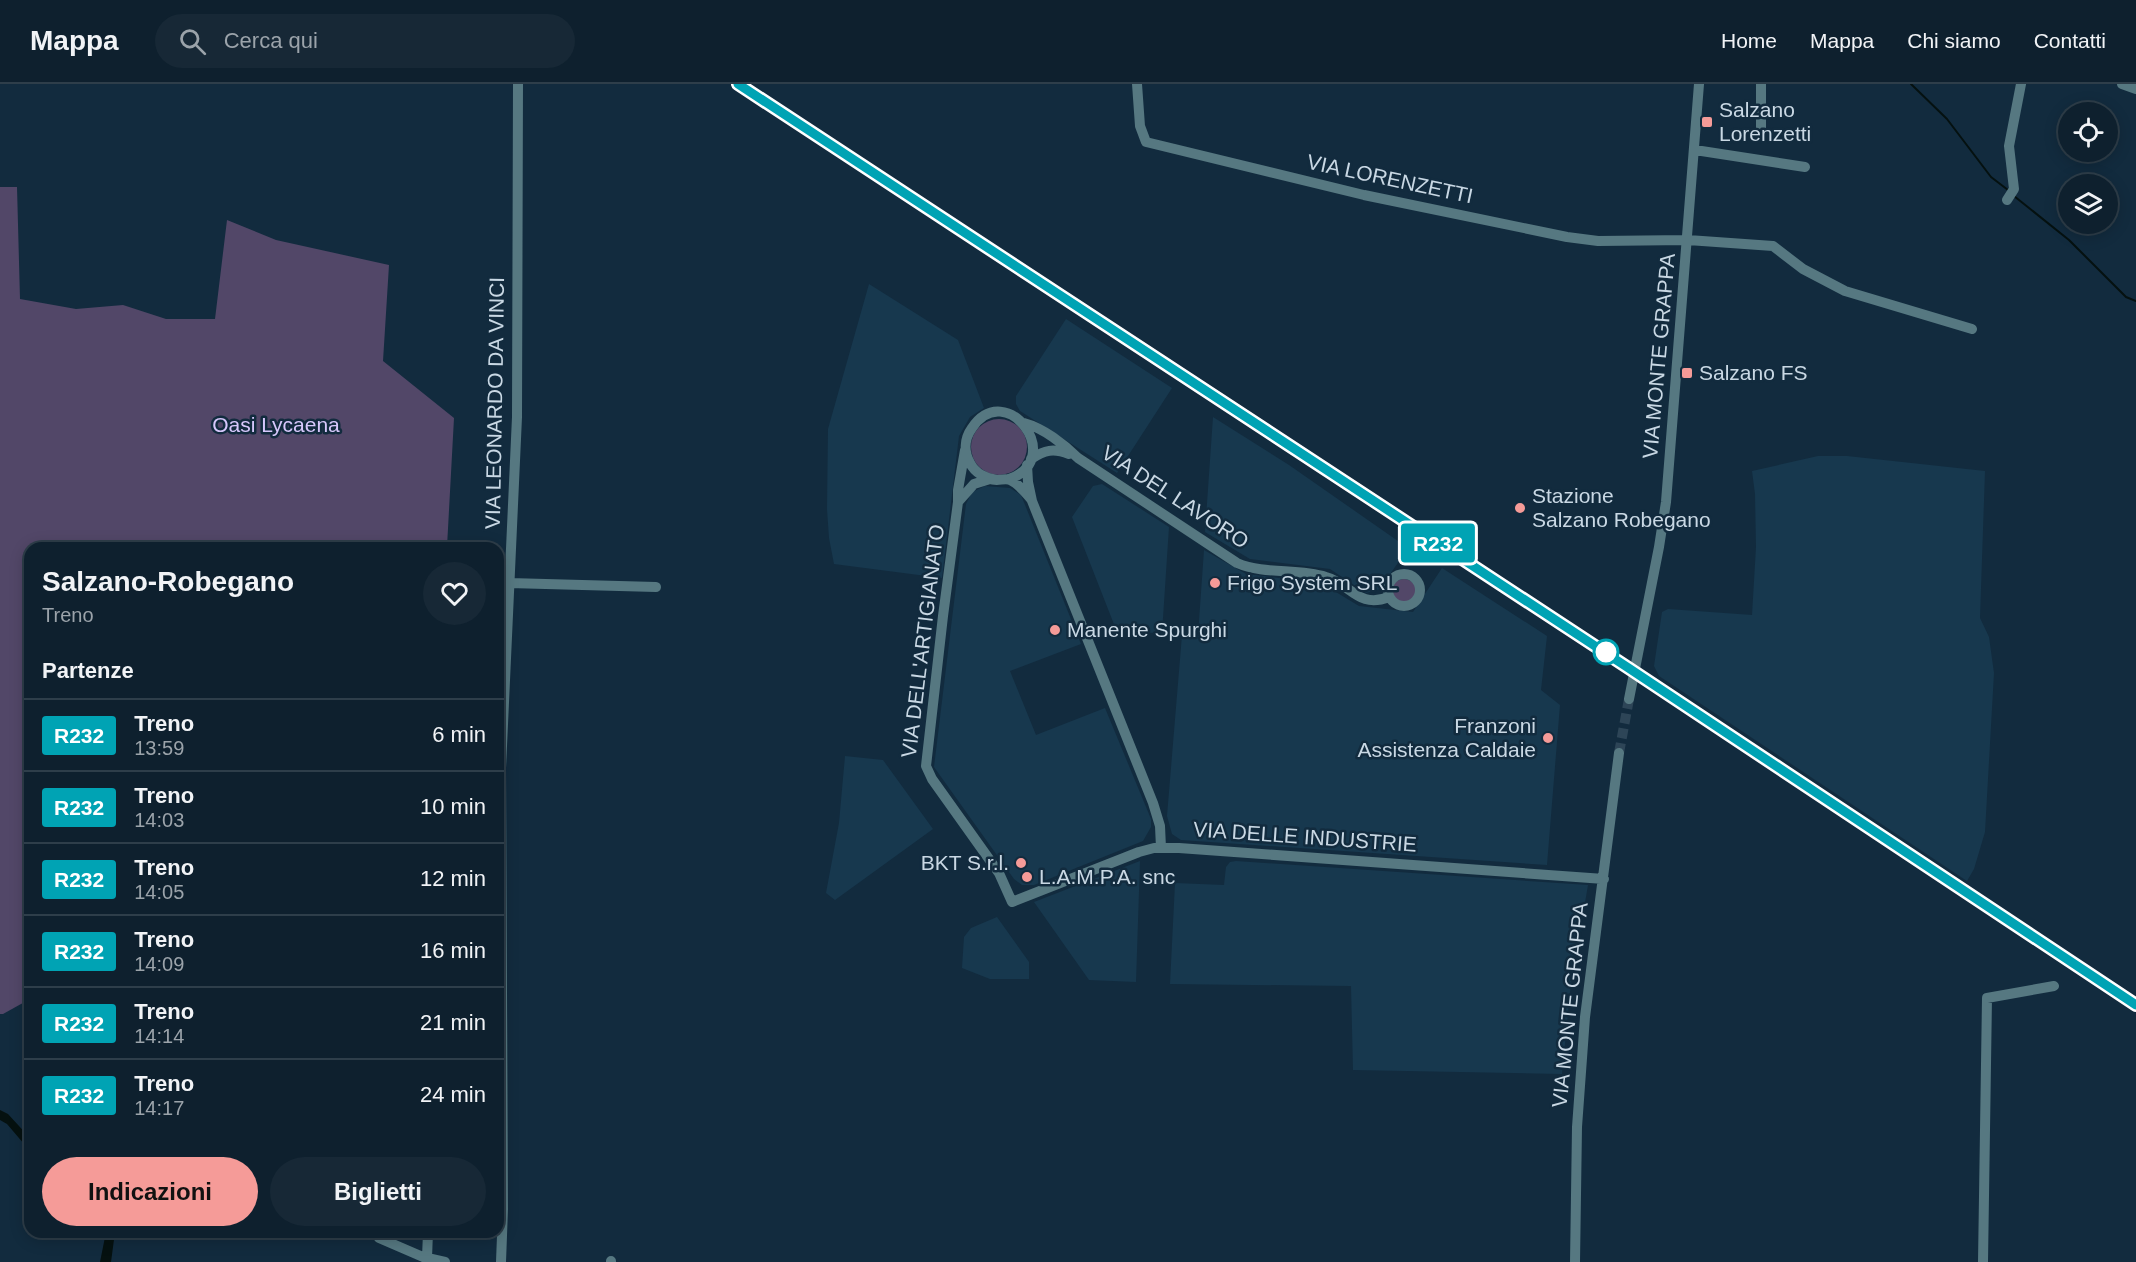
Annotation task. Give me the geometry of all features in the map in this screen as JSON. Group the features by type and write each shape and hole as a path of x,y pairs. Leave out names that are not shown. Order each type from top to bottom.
{"street":[{"name":"VIA LEONARDO DA VINCI","path":"504,706 517,417 518,84"},
{"name":"VIA LORENZETTI","path":"1137,84 1140,126 1146,142 1364,195 1567,237 1598,241 1688,240"},
{"name":"VIA MONTE GRAPPA","path":"1629,699 1666,502 1700,84"},
{"path":"1761,84 1761,131"},
{"path":"2007,200 2014,189 2009,146 2021,84"},
{"path":"2122,84 2136,89"},
{"path":"1695,150 1805,167"},
{"path":"1688,240 1773,246 1803,269 1845,291 1972,330"},
{"name":"VIA DELL'ARTIGIANATO","path":"1012,902 999,873 932,779 926,766 958,490 969,432 975,423 995,412 1010,414 1024,423"},
{"path":"1024,423 1033,441 1028,482 1032,501 1153,803 1160,826 1161,848"},
{"name":"VIA DEL LAVORO","path":"1024,423 1033,425 1069,449 1078,458"},
{"path":"965,450 972,467 979,474 991,478 1009,479 1018,475 1029,462"},
{"name":"VIA DEL LAVORO","path":"1029,462 1048,450 1058,450 1078,458 1238,563 1254,568 1326,577 1367,600 1389,597"},
{"name":"VIA DELL'ARTIGIANATO","path":"958,502 974,484 991,478"},
{"path":"1009,479 1022,488 1032,501"},
{"path":"509,583 656,587"},
{"name":"VIA MONTE GRAPPA","path":"1575,1262 1580,1080 1585,1014 1619,753"},
{"name":"VIA DELLE INDUSTRIE","path":"1012,902 1139,852 1161,848 1487,869 1604,879"},
{"path":"1983,1262 1987,998 2054,986"},
{"path":"379,1238 424,1259 445,1262"},
{"path":"424,1259 428,1238"},
{"name":"VIA LEONARDO DA VINCI","path":"501,1262 502,1238"}],"shaded area":[{"path":"869,284 958,340 984,408 970,417 959,436 942,578 834,564 827,509 828,429"},
{"path":"1066,319 1172,388 1117,473 1020,411 1016,404 1016,396"},
{"path":"1213,417 1289,465 1408,548 1380,589 1366,593 1330,569 1250,559 1205,532"},
{"path":"1818,456 1847,456 1985,471 1980,618 1989,637 1994,673 1985,832 1974,869 1967,881 1659,676 1654,666 1662,612 1668,609 1752,615 1756,547 1752,471"},
{"path":"1102,484 1169,527 1162,633 1117,632 1072,517 1093,486"},
{"path":"985,486 1010,488 1021,495 1081,644 1010,671 1036,735 1105,708 1151,819 1151,827 1143,841 1034,885 1022,885 1014,879 934,767 966,504 972,492"},
{"path":"1204,550 1246,574 1321,583 1359,606 1413,612 1442,568 1547,636 1541,690 1560,705 1547,865 1181,840 1172,834 1167,816 1182,635 1198,635"},
{"path":"845,756 883,760 933,829 835,900 826,893 839,823"},
{"path":"1140,861 1136,982 1089,980 1034,902"},
{"path":"1230,862 1588,885 1570,992 1562,1074 1353,1070 1351,986 1170,984 1175,883 1224,885 1226,867"},
{"path":"997,917 1029,962 1029,979 990,979 962,968 964,937 971,928"},
{"path":"0,1110 8,1114 24,1131 24,1144 7,1124 0,1120"},
{"path":"105,1238 114,1238 111,1262 100,1262"}],"green space":[{"name":"Oasi Lycaena","path":"0,187 17,187 20,299 76,309 123,305 166,319 215,319 227,220 276,240 389,265 383,361 454,418 447,542 24,542 24,1002 0,1014"},
{"path":"993,419 1005,419 1015,423 1023,431 1027,447 1023,463 1015,471 1005,475 993,475 983,471 975,463 971,453 971,441 975,431 983,423"},
{"path":"1404,579 1409,580 1415,586 1415,596 1409,602 1404,603 1399,602 1393,596 1392,591 1393,586 1399,580"}],"waterway":[{"path":"1911,84 1947,119 1991,177 2008,190"},
{"path":"2014,196 2069,240 2126,297 2136,301"}],"tunnel":[{"path":"1619,753 1629,699"}],"railway":[{"path":"738,84 1627,667 2136,1005"}],"train":[{"name":"R232","path":"738,84 1627,667 2136,1005"}],"place":[{"name":"Salzano Lorenzetti","path":"1707,122"},
{"name":"Salzano FS","path":"1687,373"},
{"name":"Stazione Salzano Robegano","path":"1520,508"},
{"name":"Frigo System SRL","path":"1215,583"},
{"name":"Manente Spurghi","path":"1055,630"},
{"name":"Franzoni Assistenza Caldaie","path":"1548,738"},
{"name":"BKT S.r.l.","path":"1021,863"},
{"name":"L.A.M.P.A. snc","path":"1027,877"}]}
